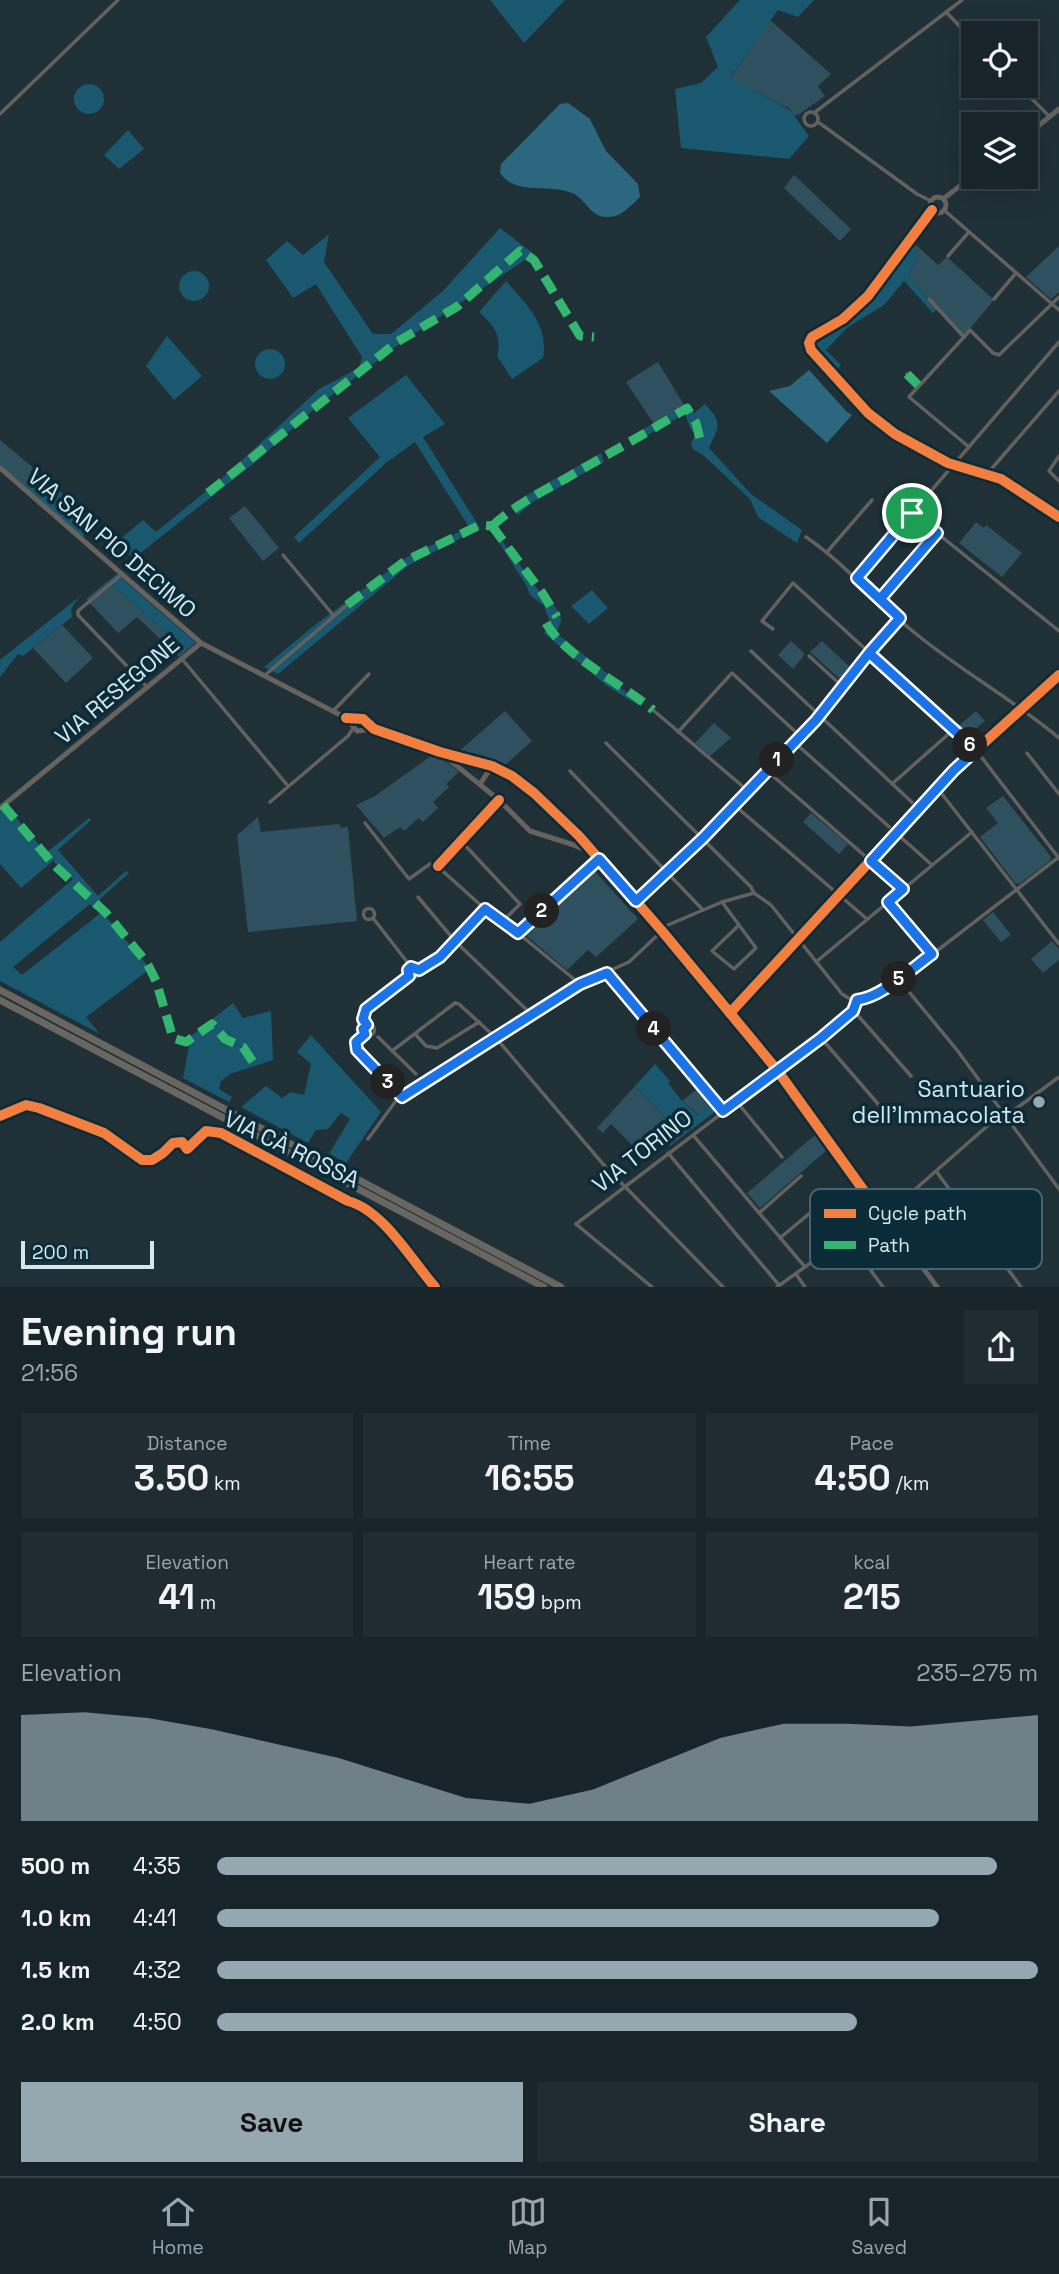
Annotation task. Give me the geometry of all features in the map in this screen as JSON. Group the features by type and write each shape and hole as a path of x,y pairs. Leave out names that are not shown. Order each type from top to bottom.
{"highway":[{"path":"0,990 561,1287"},
{"path":"0,1000 544,1287"}],"street":[{"path":"0,114 118,0"},
{"path":"818,122 810,126 805,122 807,114 814,113 962,0"},
{"path":"946,12 961,28"},
{"path":"1031,98 1050,117"},
{"path":"1038,126 1059,109"},
{"path":"814,113 818,122 917,194 931,201"},
{"path":"943,199 961,185"},
{"path":"931,201 936,197 943,199"},
{"path":"943,199 944,210"},
{"path":"931,201 932,210 864,300 811,339 809,345 813,353 881,424 895,434 953,465 1005,481 1059,517"},
{"path":"932,210 944,210"},
{"path":"944,210 1059,310"},
{"path":"948,256 969,232"},
{"path":"994,299 1016,273"},
{"path":"969,447 909,395 970,330 993,353 999,355 1059,297"},
{"path":"929,299 964,337"},
{"path":"857,578 1059,342"},
{"path":"906,374 918,385"},
{"path":"987,474 1059,391"},
{"path":"1059,456 1049,471 1059,481"},
{"name":"VIA SAN PIO DECIMO","path":"0,468 201,643 346,718 358,727"},
{"path":"827,552 872,500"},
{"path":"912,513 1059,631"},
{"path":"880,599 937,533"},
{"path":"806,537 857,578 916,634 1023,708 1059,738"},
{"path":"282,555 334,617"},
{"path":"121,575 78,611 78,615 147,687"},
{"path":"606,743 703,838 754,893 771,905 842,994 857,1000 895,983 1059,858 976,750 793,583 762,621 773,629"},
{"path":"264,676 347,606"},
{"path":"636,901 703,838 820,715 900,618"},
{"name":"VIA RESEGONE","path":"0,808 201,643"},
{"path":"751,650 919,809"},
{"path":"809,656 842,686"},
{"path":"182,659 288,786"},
{"path":"678,732 732,673 800,736"},
{"path":"333,712 369,674"},
{"path":"730,1013 938,789 976,750 1059,675"},
{"path":"653,710 747,790"},
{"path":"358,727 363,719 374,729"},
{"path":"270,802 366,723"},
{"path":"358,727 374,729 440,752 492,766 512,776 534,793 579,836 662,931 777,1070 864,1189"},
{"path":"892,784 953,730"},
{"path":"794,742 932,865"},
{"path":"440,752 499,800 530,831 574,845 597,857"},
{"path":"1027,753 1059,794"},
{"path":"480,784 492,766"},
{"path":"766,770 903,889"},
{"path":"570,771 703,910"},
{"path":"938,789 1059,944"},
{"path":"438,866 499,800"},
{"path":"733,804 867,919"},
{"path":"365,823 409,879 429,864 438,866 501,923 518,933 580,984"},
{"path":"817,962 972,832"},
{"path":"574,845 579,836"},
{"path":"461,841 520,904 501,923"},
{"path":"518,933 597,857"},
{"path":"668,925 722,902 754,893"},
{"path":"418,897 455,941 532,1015"},
{"path":"722,902 739,925 756,948 734,969 712,951 739,925"},
{"path":"888,902 932,954"},
{"path":"409,976 416,978 419,970 440,957 485,909"},
{"path":"373,918 411,967 419,970"},
{"path":"368,1139 382,1116 402,1097 580,984 629,962 662,931"},
{"path":"409,976 408,970 411,967"},
{"path":"607,973 723,1111"},
{"path":"365,1034 371,1035 375,1030 363,1019 366,1009 409,976"},
{"path":"895,983 905,987 957,1050 1059,1189"},
{"name":"VIA TORINO","path":"652,1287 576,1224 821,1038 853,1011 857,1000"},
{"path":"392,1051 455,1003 459,1004 496,1038 603,1164 723,1287"},
{"path":"853,1011 911,1076"},
{"path":"415,1034 426,1046 437,1048 479,1022"},
{"path":"365,1034 363,1029 367,1025"},
{"path":"365,1034 356,1042 357,1050 402,1097"},
{"path":"378,1037 416,1074"},
{"path":"821,1038 879,1105"},
{"path":"915,1189 993,1121 1006,1115 1059,1077"},
{"path":"736,1101 782,1157"},
{"name":"VIA CÀ ROSSA","path":"0,1116 26,1105 39,1108 104,1133 142,1160 152,1160 173,1143 182,1142 187,1149 206,1131 221,1133 348,1201 363,1206 382,1223 435,1287"},
{"path":"693,1135 805,1267"},
{"path":"668,1153 778,1286 810,1264"},
{"path":"936,1171 949,1189"},
{"path":"759,1213 801,1176"},
{"path":"780,1238 810,1213"},
{"path":"870,1269 883,1287"},
{"path":"924,1269 937,1287"},
{"path":"1008,1269 1021,1287"},
{"path":"795,1274 805,1287"}],"shaded area":[{"path":"490,0 565,0 524,43"},
{"path":"740,0 814,0 798,17 778,10 730,78 790,110 809,136 789,159 681,148 675,89 701,83 718,67 706,37"},
{"path":"770,20 831,74 818,86 825,96 798,115 794,116 790,109 730,79"},
{"path":"89,84 100,88 104,99 100,110 89,114 78,110 74,99 78,88"},
{"path":"568,103 590,119 606,151 638,184 640,197 618,215 602,217 572,193 524,187 507,180 500,173 501,164 560,104"},
{"path":"128,130 144,149 119,169 104,155"},
{"path":"794,175 851,229 840,241 784,188"},
{"path":"500,228 534,254 402,342 314,409 259,459 133,559 118,541 143,520 156,532 227,474 319,389 359,368 362,357 316,284 293,298 266,260 287,241 303,255 329,234 324,262 373,334 391,334 443,291"},
{"path":"914,243 938,265 947,257 994,300 962,338 908,276 917,259"},
{"path":"914,243 917,259 908,276 937,309 933,313 904,281 884,305 848,327 826,350 841,365 835,373 816,354 814,339 870,297"},
{"path":"1059,246 1059,292 1051,299 1026,277"},
{"path":"194,271 205,275 209,286 205,297 194,301 183,297 179,286 183,275"},
{"path":"506,281 534,316 543,335 544,346 543,358 512,379 497,356 498,336 489,321 479,312"},
{"path":"167,336 202,376 174,400 146,366"},
{"path":"270,349 276,350 284,358 284,370 276,378 270,379 264,378 256,370 255,364 256,358 264,350"},
{"path":"658,362 684,405 654,424 626,382"},
{"path":"809,370 852,415 827,443 769,391 790,386"},
{"path":"406,375 445,424 423,437 480,528 409,565 278,674 264,667 315,625 407,557 469,527 415,442 386,463 299,543 294,537 380,457 348,418"},
{"path":"705,404 715,416 718,425 709,448 751,494 802,530 797,543 758,517 750,499 693,449 691,444 695,435 685,414 635,442 632,436 684,405 694,413"},
{"path":"0,440 41,474 26,489 0,466"},
{"path":"601,453 604,462 533,502 518,515 511,508 525,496"},
{"path":"41,474 90,519 83,538 26,489"},
{"path":"245,506 279,548 263,561 229,518"},
{"path":"976,522 984,528 986,525 1022,553 1002,577 959,543"},
{"path":"494,530 548,603 552,603 558,611 561,621 556,633 608,674 613,683 641,701 638,705 607,686 544,633 551,624 544,606 530,595 493,533"},
{"path":"117,574 196,643 187,650 108,581"},
{"path":"108,581 187,650 179,657 137,617 118,633 86,599"},
{"path":"592,590 608,608 589,624 571,606"},
{"path":"79,597 71,609 72,617 23,656 18,654 0,677 0,660"},
{"path":"62,625 93,658 66,683 33,648"},
{"path":"791,641 804,653 793,669 778,655"},
{"path":"822,641 851,668 841,680 810,652"},
{"path":"505,711 532,741 504,766 458,752"},
{"path":"976,711 985,721 966,737 956,728"},
{"path":"714,723 731,738 710,756 695,743"},
{"path":"435,753 459,772 446,784 449,787 433,802 438,808 423,822 419,818 404,831 400,827 384,838 356,805 375,796"},
{"path":"1003,796 1051,857 1050,861 1019,884 1015,883 980,837 998,823 986,808"},
{"path":"7,807 46,853 89,818 91,820 58,850 98,896 126,871 129,873 99,900 102,905 95,910 90,904 13,967 22,975 102,912 150,969 86,1017 100,1034 0,981 0,942 73,879 53,861 21,888 0,864 0,811"},
{"path":"811,813 848,844 839,854 803,822"},
{"path":"258,817 261,832 339,824 341,828 348,827 357,921 248,932 237,835"},
{"path":"592,868 638,919 596,957 588,950 567,970 522,932"},
{"path":"993,912 1011,935 1001,942 983,920"},
{"path":"1052,941 1059,949 1059,960 1043,973 1031,959"},
{"path":"233,1003 243,1018 271,1011 273,1060 230,1074 221,1081 219,1089 232,1097 229,1102 183,1078 191,1036"},
{"path":"311,1035 381,1112 346,1163 329,1154 350,1119 341,1113 328,1129 316,1130 308,1143 241,1107 266,1086 282,1098 291,1092 304,1095 311,1064 297,1052"},
{"path":"655,1064 682,1101 698,1115 711,1106 716,1111 683,1136 635,1086"},
{"path":"635,1086 683,1136 670,1146 654,1129 635,1148 611,1124 603,1133 597,1128"},
{"path":"697,1089 711,1106 699,1115 682,1101"},
{"path":"816,1134 827,1150 760,1208 747,1193"}],"marked path":[{"path":"208,493 397,342 458,306 520,251 534,260 580,336 594,337"},
{"path":"907,374 918,385"},
{"path":"492,526 527,500 687,408 696,423 700,439"},
{"path":"347,605 405,561 480,525 492,526"},
{"path":"492,526 557,617"},
{"path":"546,623 580,659 653,710"},
{"path":"3,805 53,864 106,913 147,963 156,981 173,1038 186,1042 212,1024 225,1039 243,1047 257,1068"}],"cycle path":[{"path":"932,210 868,296 843,319 812,337 809,343 811,350 868,413 895,434 948,463 1001,479 1059,517"},
{"path":"730,1013 954,770 1059,675"},
{"path":"346,718 363,719 374,729 440,752 492,766 512,776 534,793 579,836 662,931 777,1070 863,1189"},
{"path":"438,866 499,800"},
{"path":"0,1116 26,1105 39,1108 104,1133 142,1160 152,1160 173,1143 182,1142 187,1149 206,1131 221,1133 361,1206 385,1225 435,1287"}],"place":[{"name":"Santuario dell'Immacolata","path":"1039,1102"}],"route":[{"path":"912,513 857,578 900,618 869,653 816,720 703,838 636,901 599,859 518,933 485,909 440,957 419,970 411,967 408,970 409,976 366,1009 363,1019 367,1025 363,1029 365,1034 356,1042 357,1050 402,1097 580,984 607,973 723,1111 821,1038 853,1011 857,1000 895,983 932,954 888,902 903,889 871,861 954,770 976,750 869,653 900,618 880,599 937,533 912,513"}]}
